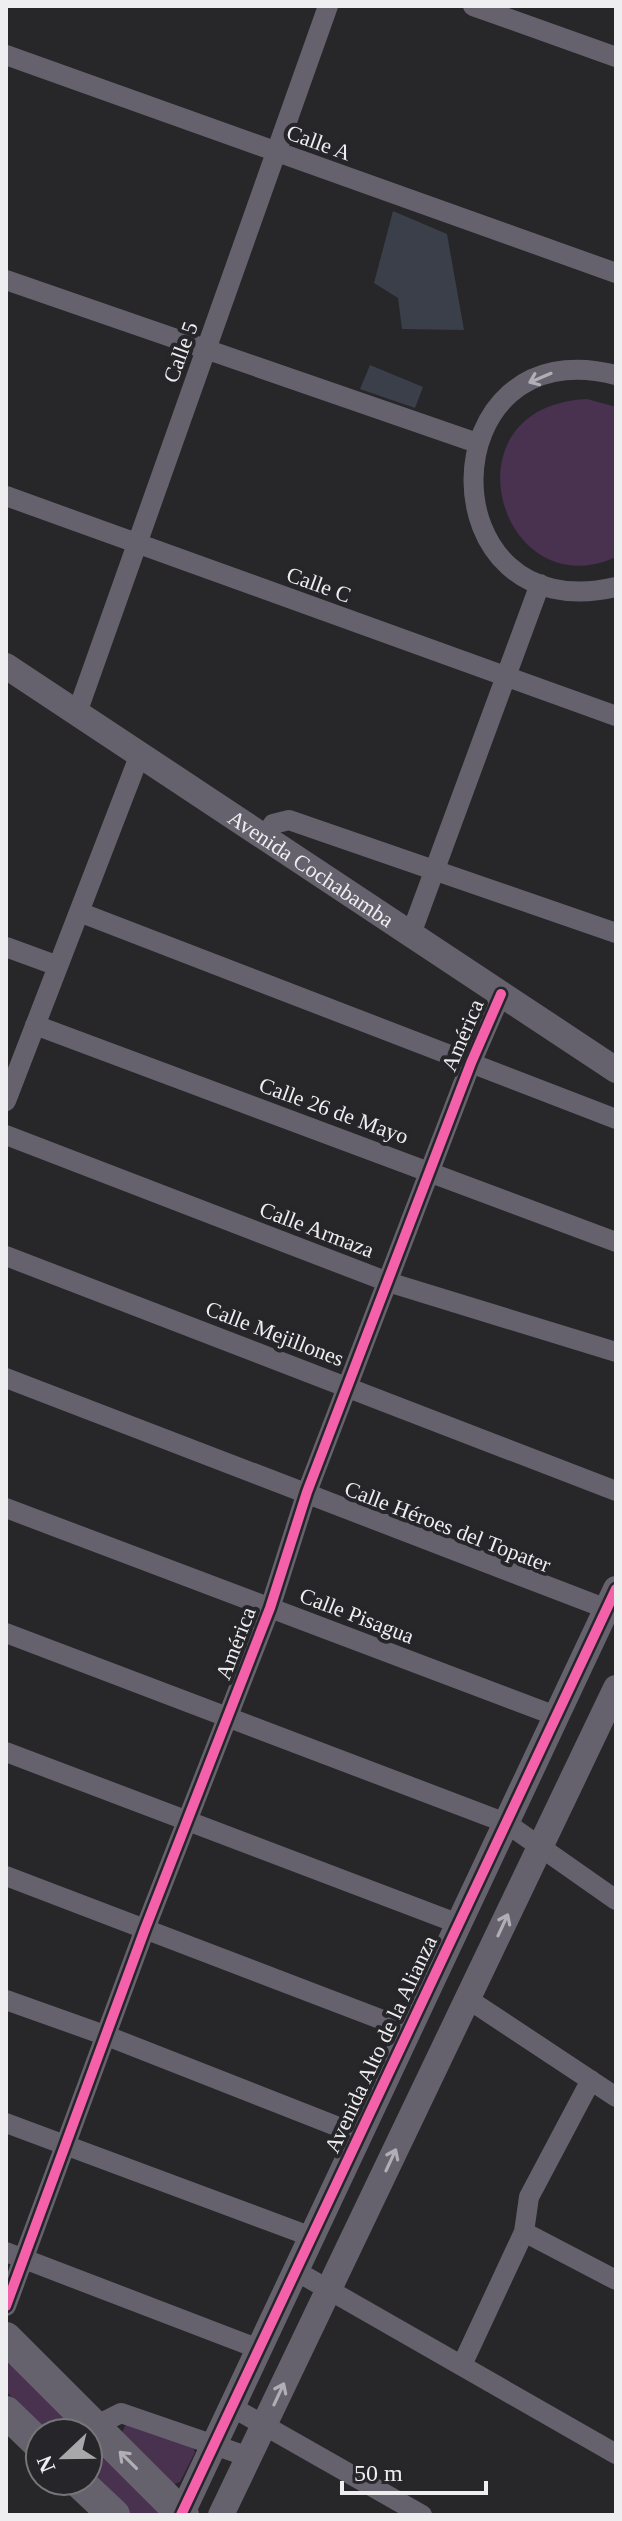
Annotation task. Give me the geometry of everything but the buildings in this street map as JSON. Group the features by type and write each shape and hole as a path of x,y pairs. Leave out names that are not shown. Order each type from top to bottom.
{"main road":[{"path":"6,2338 86,2417"},
{"path":"6,2412 24,2429"},
{"path":"104,2435 182,2515"},
{"path":"95,2497 114,2515"}],"street":[{"name":"Calle 5","path":"77,713 328,6"},
{"path":"473,6 615,53"},
{"name":"Calle A","path":"6,55 616,273"},
{"path":"6,280 477,443"},
{"path":"616,375 576,369 534,380 499,406 477,443 471,481 477,517 495,550 516,570 540,584 579,593 616,587"},
{"name":"Calle C","path":"6,496 616,716"},
{"path":"411,934 540,584"},
{"name":"Avenida Cochabamba","path":"6,666 616,1070"},
{"path":"6,1101 140,754"},
{"path":"265,837 273,824 289,820 616,933"},
{"path":"79,912 616,1119"},
{"path":"6,947 58,966"},
{"name":"América","path":"6,2306 15,2255 66,2145 145,1929 270,1608 307,1492 350,1387 471,1063 501,994"},
{"name":"Calle 26 de Mayo","path":"35,1025 616,1242"},
{"name":"Calle Armaza","path":"6,1135 388,1282 616,1352"},
{"name":"Calle Mejillones","path":"6,1256 616,1491"},
{"name":"Calle Héroes del Topater","path":"6,1378 307,1492 611,1599"},
{"name":"Calle Pisagua","path":"6,1508 556,1716"},
{"name":"Avenida Alto de la Alianza","path":"182,2515 611,1599"},
{"path":"6,1633 506,1823 616,1900"},
{"path":"221,2515 616,1688"},
{"path":"6,1752 459,1924"},
{"path":"6,1876 409,2030"},
{"path":"468,1999 616,2097"},
{"path":"6,2000 107,2036 359,2135"},
{"path":"462,2365 524,2232 529,2197 591,2080"},
{"path":"6,2123 312,2237"},
{"path":"524,2232 616,2280"},
{"path":"15,2255 259,2349"},
{"path":"296,2271 616,2454"},
{"path":"232,2407 422,2515"},
{"path":"104,2422 121,2413 249,2457"}],"shaded area":[{"path":"587,399 616,407 616,557 575,566 542,556 517,532 503,500 501,466 513,434 541,410"},
{"path":"6,2357 70,2417 31,2417 6,2391"},
{"path":"127,2423 192,2445 195,2452 180,2482 171,2485 122,2432"},
{"path":"104,2451 165,2515 127,2515 104,2491"}],"cycle path":[{"path":"6,2306 145,1929 270,1608 307,1492 471,1063 501,994"},
{"path":"181,2515 616,1589"}]}
